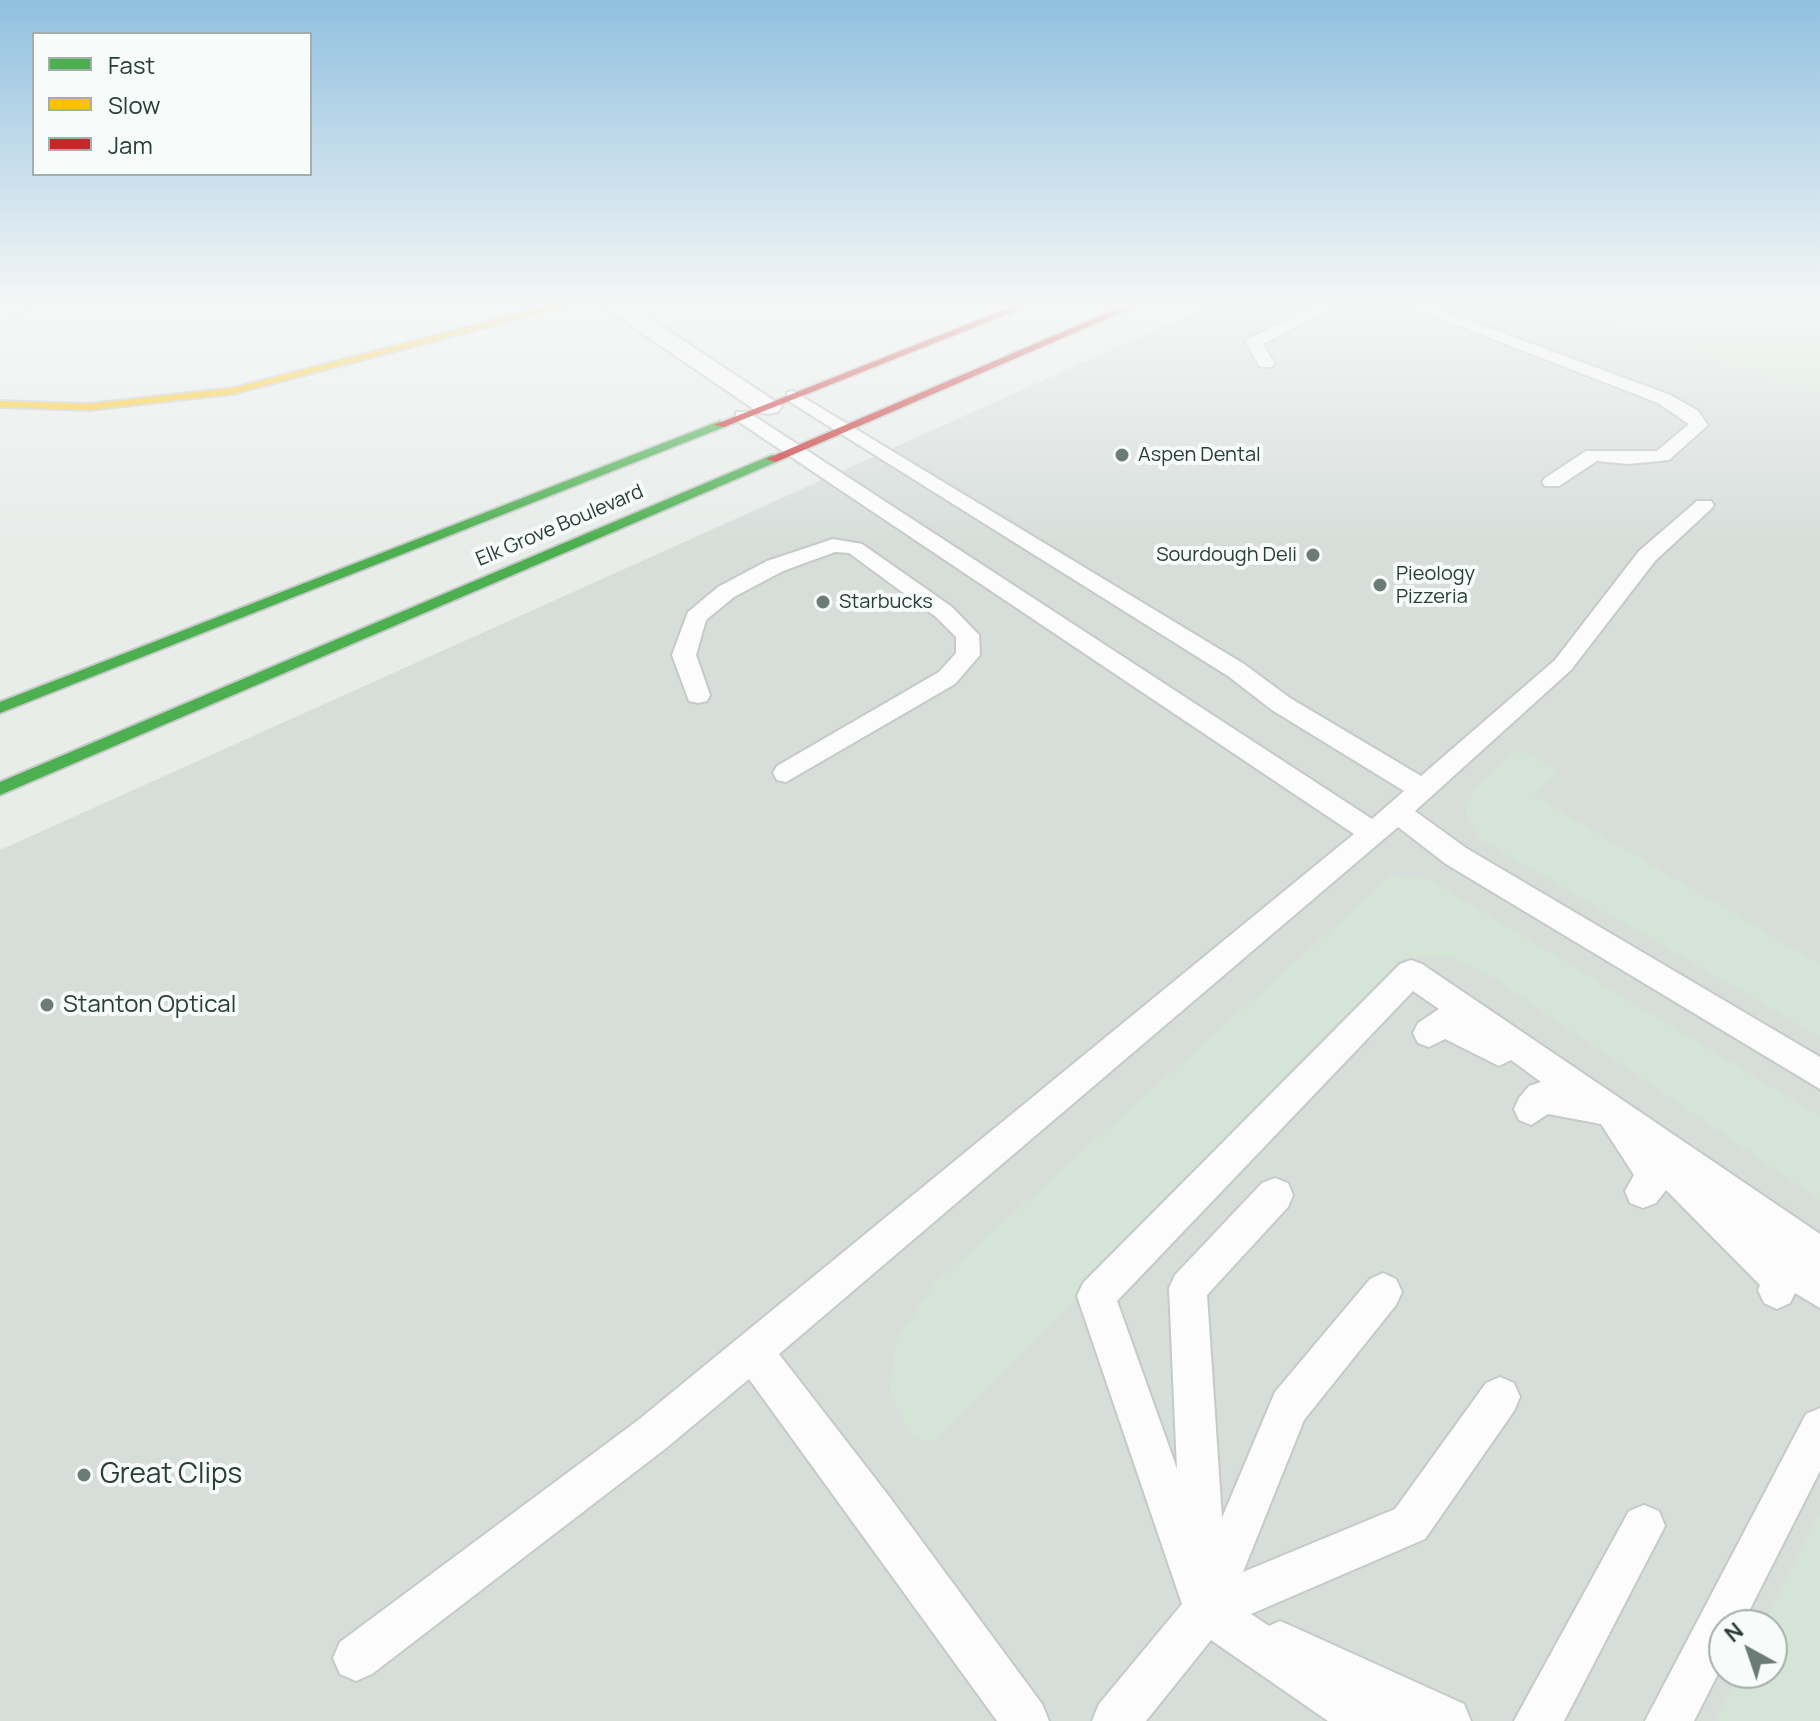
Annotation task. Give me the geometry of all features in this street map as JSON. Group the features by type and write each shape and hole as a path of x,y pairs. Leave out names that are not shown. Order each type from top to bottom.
{"main road":[{"path":"0,404 88,407 233,391 263,383"},
{"name":"Elk Grove Boulevard","path":"0,708 825,383"},
{"name":"Elk Grove Boulevard","path":"0,789 950,383"}],"street":[{"path":"733,383 768,406"}],"lane":[{"path":"1552,482 1593,455 1629,458 1662,456 1699,425 1691,414 1664,399 1622,383"},
{"path":"793,396 1236,670 1281,704 1398,812"},
{"path":"742,416 793,450 1398,812 1470,864 1820,1074"},
{"path":"356,1658 651,1435 1055,1104 1398,812 1563,665 1647,556 1704,505"},
{"path":"698,695 684,655 696,617 726,592 775,566 833,545 855,548 944,612 968,635 968,655 947,678 786,773"},
{"path":"1369,1721 1206,1610 1096,1296 1411,973 1820,1256"},
{"path":"1429,1033 1442,1022 1612,1111 1820,1289"},
{"path":"1531,1109 1541,1097 1612,1111 1782,1280 1777,1290"},
{"path":"1612,1111 1655,1176 1643,1191"},
{"path":"1206,1610 1188,1288 1275,1195"},
{"path":"1116,1721 1206,1610 1289,1406 1383,1292"},
{"path":"753,1352 873,1510 1025,1721"},
{"path":"1206,1610 1410,1524 1500,1397"},
{"path":"1669,1721 1820,1428"},
{"path":"1538,1721 1644,1526"},
{"path":"1206,1610 1447,1721"}],"shaded area":[{"path":"1037,383 1786,383 1820,395 1820,1721 0,1721 0,850"}],"green space":[{"path":"1785,383 1820,383 1820,395"},
{"path":"1519,749 1558,771 1533,795 1820,964 1820,1037 1481,840 1465,811 1475,788"},
{"path":"1391,876 1427,878 1820,1116 1820,1200 1486,973 1452,958 1418,956 933,1442 912,1437 890,1393 897,1339 937,1281"},
{"path":"1820,1513 1820,1721 1716,1721 1732,1689 1788,1689 1788,1609 1772,1609"}],"traffic: fast":[{"path":"0,708 720,425"},
{"path":"0,789 772,459"}],"traffic: slow":[{"path":"0,404 88,407 233,391 263,383"}],"traffic: jam":[{"path":"720,425 826,383"},
{"path":"772,459 950,383"}],"place":[{"name":"Aspen Dental","path":"1122,455"},
{"name":"Sourdough Deli","path":"1313,555"},
{"name":"Pieology Pizzeria","path":"1380,585"},
{"name":"Starbucks","path":"823,602"},
{"name":"Stanton Optical","path":"47,1005"},
{"name":"Great Clips","path":"84,1475"}]}
